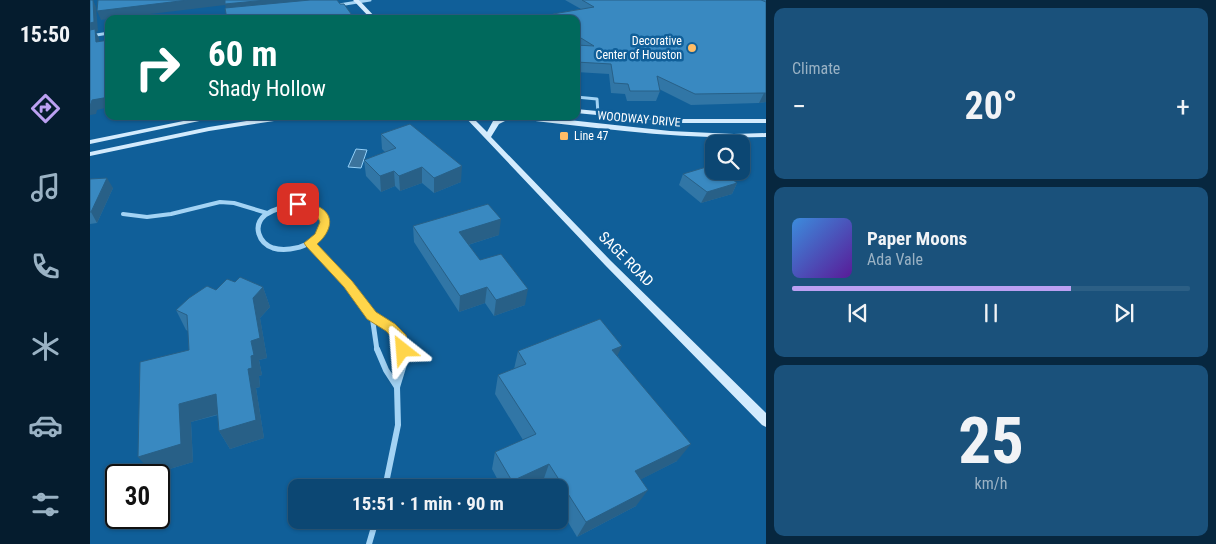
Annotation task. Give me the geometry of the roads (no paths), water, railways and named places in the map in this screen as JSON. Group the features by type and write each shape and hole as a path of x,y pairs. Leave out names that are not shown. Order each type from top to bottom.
{"main road":[{"path":"357,1 370,15"},
{"name":"WOODWAY DRIVE","path":"580,112 681,122 766,121"},
{"path":"90,142 200,120"},
{"path":"90,154 258,120"},
{"name":"SAGE ROAD","path":"471,120 766,421"},
{"path":"487,138 496,123 502,120"},
{"name":"WOODWAY DRIVE","path":"542,120 603,128 680,134 766,135"},
{"path":"109,138 111,150"}],"street":[{"path":"334,6 370,0"},
{"path":"90,36 105,34"},
{"path":"298,204 317,210 323,215 325,222 324,230 310,243 288,249 276,249 260,241 256,234 256,227 267,213 276,208 298,204"},
{"path":"310,243 348,284 372,316 390,327 402,339 405,361 397,387 398,425 387,479"},
{"path":"372,316 372,333 382,366 397,387"},
{"path":"370,544 374,529"}],"lane":[{"path":"580,97 597,99 598,114"},
{"path":"123,214 148,217 171,214 220,202 234,203 267,213"}],"water":[{"path":"356,149 367,150 361,168 348,167"}],"place":[{"name":"Decorative Center of Houston","path":"692,48"},
{"name":"Line 47","path":"564,136"}]}
